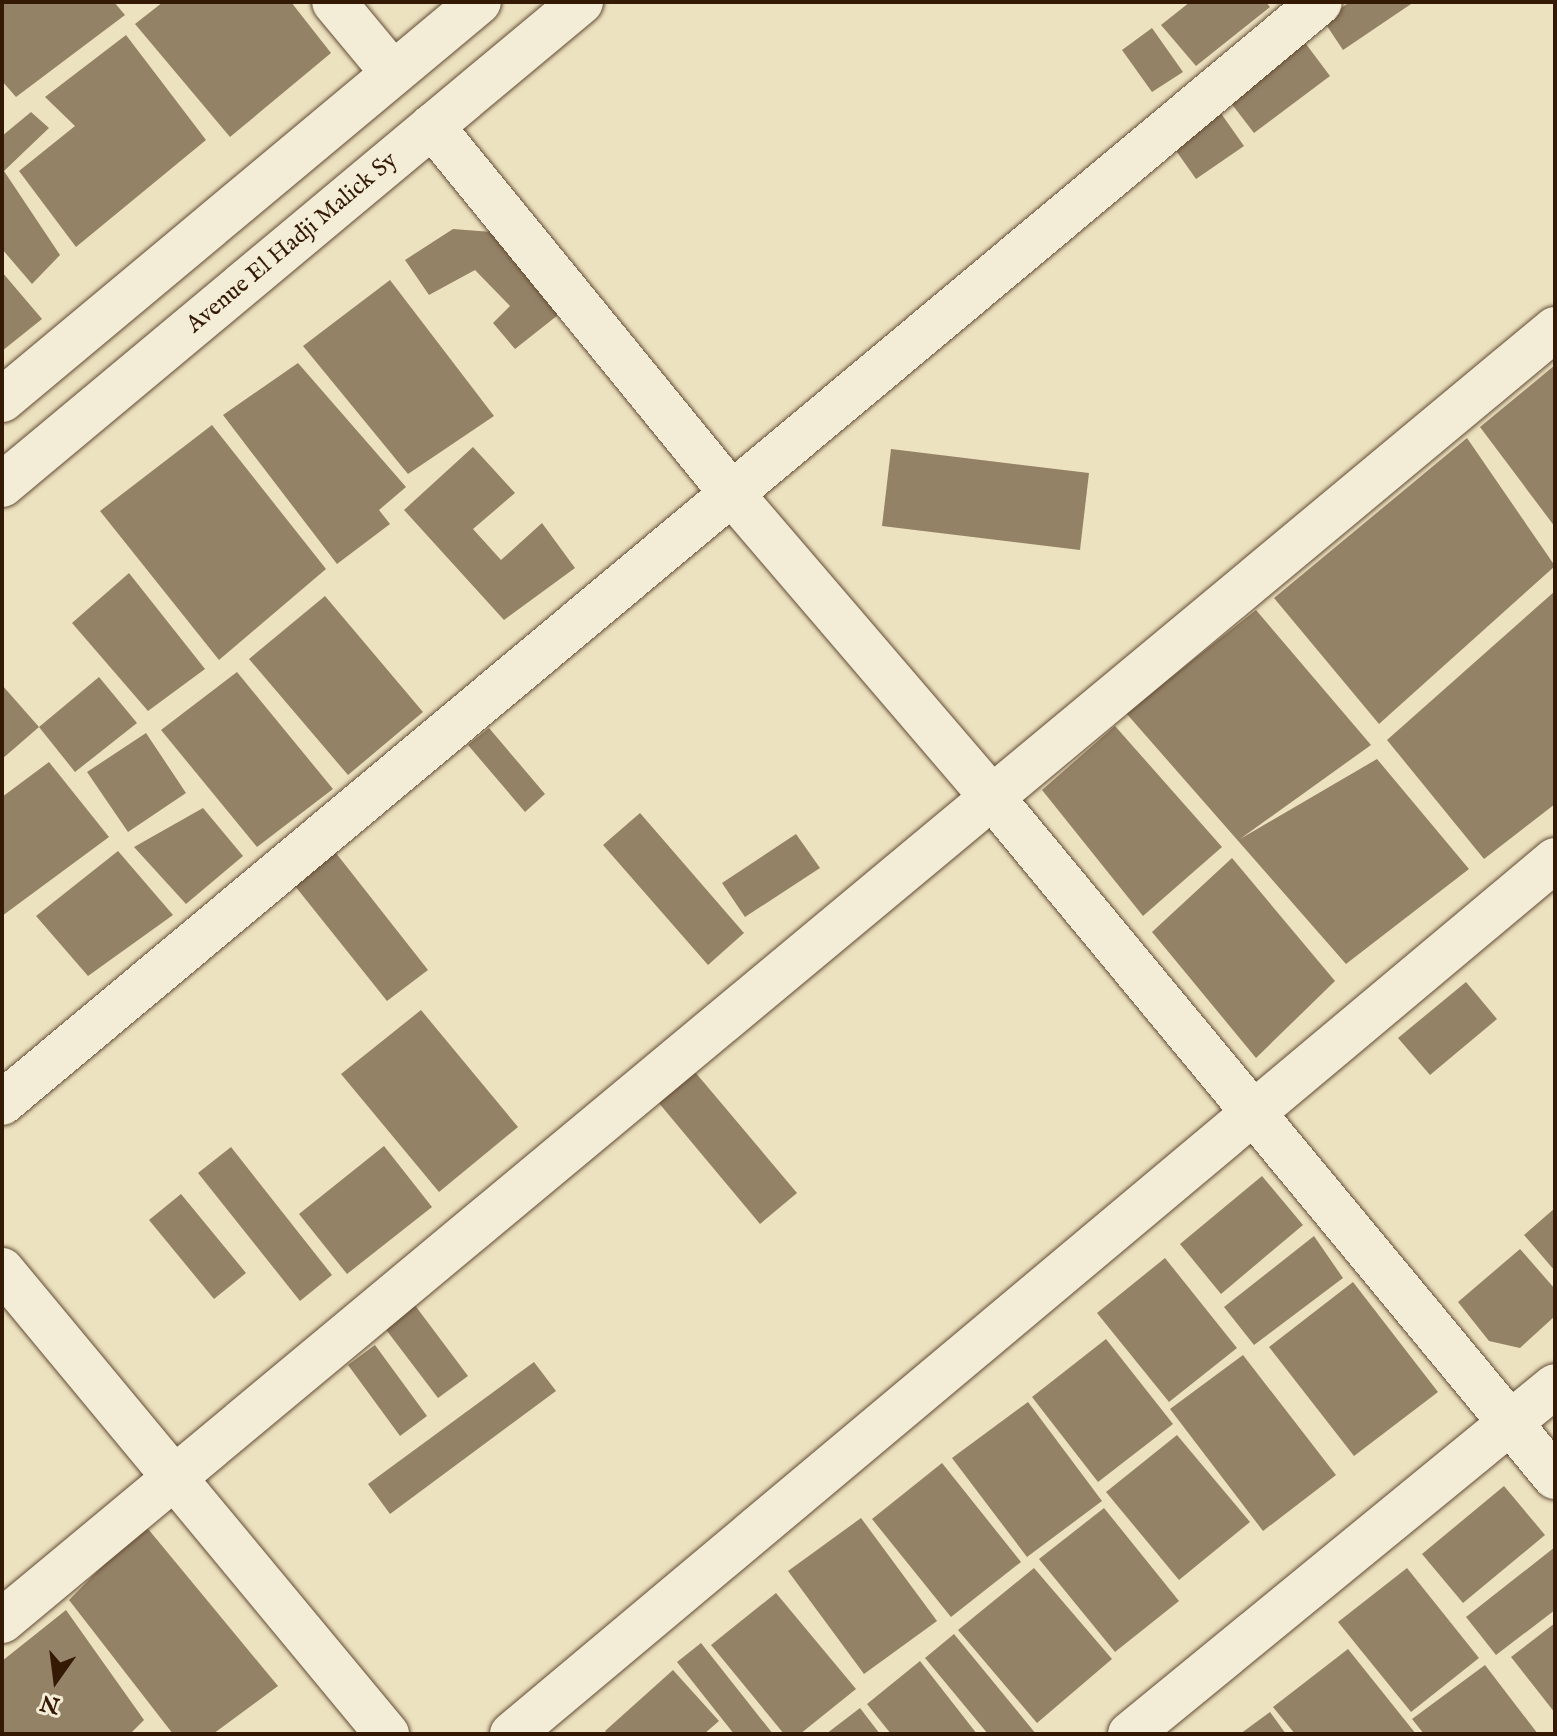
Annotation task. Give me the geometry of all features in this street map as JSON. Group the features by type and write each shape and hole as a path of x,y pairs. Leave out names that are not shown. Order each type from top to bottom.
{"street":[{"path":"334,2 393,73"},
{"path":"2,400 479,2"},
{"name":"Avenue El Hadji Malick Sy","path":"2,485 581,2"},
{"path":"2,1103 1320,2"},
{"path":"432,126 732,494 992,797 1555,1477"},
{"path":"2,1621 1555,329"},
{"path":"512,1734 1555,860"},
{"path":"2,1270 387,1734"},
{"path":"1130,1734 1555,1386"}],"building":[{"path":"2,2 114,2 125,15 16,97 2,81"},
{"path":"163,2 291,2 331,53 230,137 135,24"},
{"path":"1190,2 1266,2 1270,7 1196,66 1161,25"},
{"path":"1350,2 1414,2 1343,50 1323,20"},
{"path":"1152,28 1183,72 1152,92 1122,50"},
{"path":"126,35 206,140 76,247 19,171 75,126 45,97"},
{"path":"1300,36 1330,76 1254,133 1224,94"},
{"path":"31,112 49,128 4,171 60,255 32,284 2,249 2,136"},
{"path":"1220,112 1244,146 1196,179 1172,145"},
{"path":"453,229 492,232 558,315 515,349 493,323 510,306 475,270 429,295 405,260"},
{"path":"2,272 42,319 2,351"},
{"path":"390,280 494,416 408,474 303,346"},
{"path":"298,363 406,487 379,510 390,524 337,564 223,415"},
{"path":"1555,365 1555,527 1480,427"},
{"path":"212,425 326,569 219,660 100,511"},
{"path":"1467,438 1555,566 1379,724 1274,598"},
{"path":"473,447 515,493 473,529 501,560 542,523 575,568 504,620 404,510"},
{"path":"891,449 1089,473 1080,550 882,526"},
{"path":"129,573 205,669 148,711 72,623"},
{"path":"1555,591 1555,804 1484,859 1387,740"},
{"path":"325,596 423,712 348,775 249,659"},
{"path":"1256,610 1371,745 1240,839 1377,759 1469,869 1346,964 1126,713"},
{"path":"237,672 333,789 257,847 161,730"},
{"path":"99,677 137,723 75,772 39,727"},
{"path":"2,685 39,727 2,759"},
{"path":"1115,726 1222,847 1143,916 1042,790"},
{"path":"489,728 545,794 525,812 468,745"},
{"path":"146,733 186,793 128,832 87,772"},
{"path":"49,762 109,837 2,916 2,797"},
{"path":"203,808 243,856 186,904 134,847"},
{"path":"640,813 744,933 708,965 603,845"},
{"path":"796,834 820,868 745,917 722,883"},
{"path":"332,848 428,970 387,1001 291,881"},
{"path":"118,851 173,915 88,976 36,916"},
{"path":"1232,858 1335,981 1256,1058 1152,932"},
{"path":"1466,982 1497,1019 1430,1075 1398,1038"},
{"path":"421,1010 518,1127 439,1192 341,1074"},
{"path":"695,1072 797,1193 760,1224 658,1102"},
{"path":"384,1146 432,1207 347,1274 299,1214"},
{"path":"231,1147 332,1275 300,1301 198,1173"},
{"path":"1262,1176 1303,1225 1221,1294 1180,1244"},
{"path":"181,1194 246,1273 214,1299 149,1220"},
{"path":"1555,1208 1555,1271 1524,1235"},
{"path":"1314,1236 1343,1278 1254,1345 1224,1307"},
{"path":"1520,1249 1555,1289 1555,1316 1520,1348 1489,1341 1458,1302"},
{"path":"1165,1258 1237,1348 1169,1402 1097,1313"},
{"path":"1353,1282 1438,1392 1354,1456 1269,1347"},
{"path":"414,1304 468,1376 438,1398 384,1327"},
{"path":"1106,1339 1173,1424 1098,1482 1032,1397"},
{"path":"375,1345 427,1416 400,1436 348,1365"},
{"path":"1243,1355 1336,1475 1263,1531 1170,1409"},
{"path":"534,1362 556,1391 390,1514 368,1484"},
{"path":"1028,1402 1102,1501 1027,1557 952,1458"},
{"path":"1177,1435 1250,1522 1179,1580 1106,1492"},
{"path":"942,1463 1021,1562 951,1617 872,1519"},
{"path":"1504,1486 1545,1535 1463,1603 1422,1554"},
{"path":"1104,1508 1179,1601 1115,1652 1039,1559"},
{"path":"861,1518 937,1621 864,1674 788,1571"},
{"path":"144,1524 278,1686 213,1734 173,1734 69,1600"},
{"path":"1555,1547 1555,1610 1496,1655 1466,1617"},
{"path":"1034,1568 1112,1659 1037,1723 958,1630"},
{"path":"1407,1568 1479,1658 1411,1712 1338,1622"},
{"path":"776,1593 856,1689 800,1734 784,1734 711,1645"},
{"path":"66,1610 144,1720 130,1734 2,1734 2,1661"},
{"path":"1555,1623 1555,1713 1511,1657"},
{"path":"954,1634 1036,1734 988,1734 925,1658"},
{"path":"701,1643 773,1734 734,1734 677,1662"},
{"path":"1348,1649 1416,1734 1295,1734 1273,1707"},
{"path":"920,1661 977,1734 891,1734 867,1704"},
{"path":"1485,1665 1538,1734 1424,1734 1412,1719"},
{"path":"673,1670 719,1721 704,1734 608,1734 605,1731"},
{"path":"860,1708 880,1734 826,1734"},
{"path":"1270,1712 1286,1734 1240,1734"}]}
